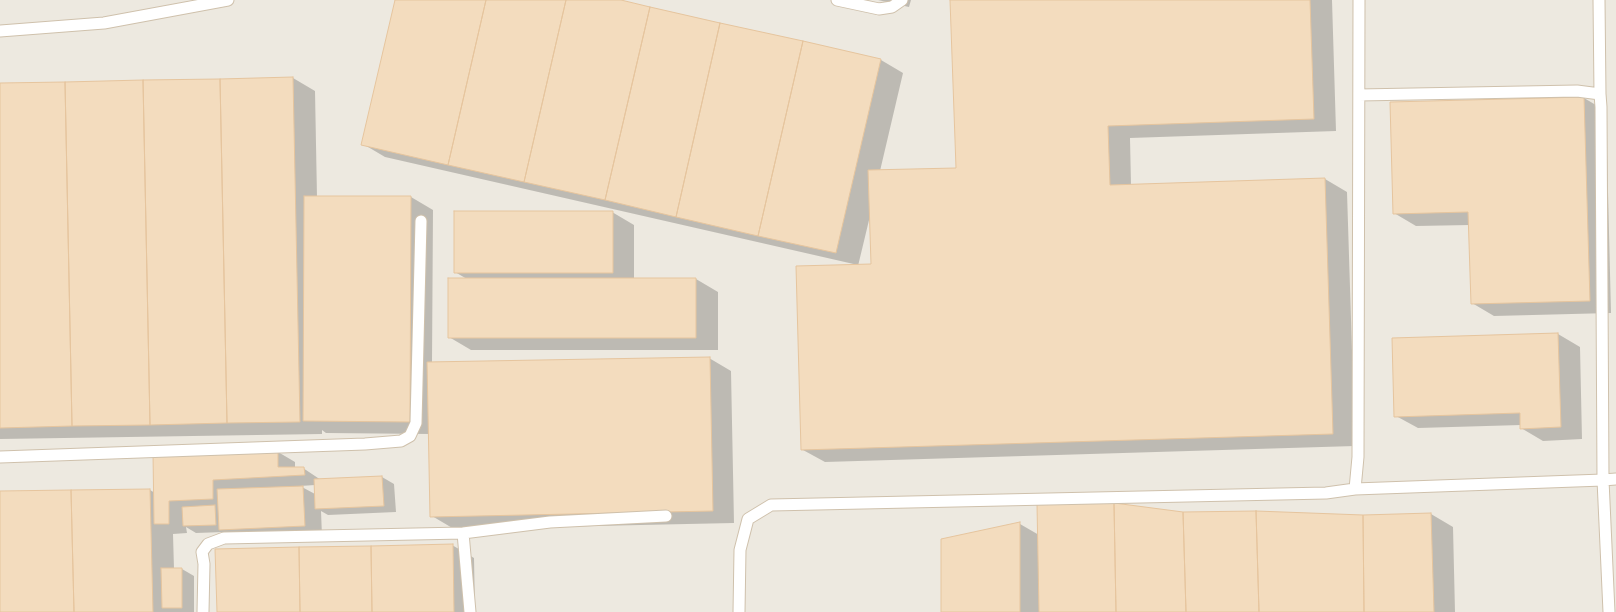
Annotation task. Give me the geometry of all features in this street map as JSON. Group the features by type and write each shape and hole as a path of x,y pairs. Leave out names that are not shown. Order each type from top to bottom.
{"lane":[{"path":"0,31 104,23 228,0"},
{"path":"837,0 878,9 892,7 902,0"},
{"path":"1355,489 1358,458 1359,0"},
{"path":"1599,0 1603,480 1609,612"},
{"path":"1359,95 1577,91 1600,94"},
{"path":"0,457 365,444 401,441 410,436 416,423 421,221"},
{"path":"739,612 740,550 748,520 771,505 1326,493 1355,489 1616,479"},
{"path":"204,612 204,564 202,552 208,544 224,538 463,533 550,522 666,516"},
{"path":"463,533 470,612"}],"shaded area":[{"path":"0,0 1616,0 1616,612 0,612"}],"building":[{"path":"395,0 486,0 448,165 361,145"},
{"path":"486,0 566,0 524,182 448,165"},
{"path":"566,0 621,0 650,7 605,200 524,182"},
{"path":"950,0 1310,0 1314,119 1108,126 1110,185 1325,178 1333,434 801,450 796,266 871,264 868,170 956,168"},
{"path":"650,7 720,23 676,217 605,200"},
{"path":"720,23 803,41 758,236 676,217"},
{"path":"803,41 881,59 836,253 758,236"},
{"path":"293,77 300,422 227,423 220,79"},
{"path":"220,79 227,423 150,425 143,80"},
{"path":"143,80 150,425 72,426 65,82"},
{"path":"65,82 72,426 0,428 0,83"},
{"path":"1584,97 1590,301 1471,304 1468,212 1393,214 1390,102"},
{"path":"304,196 411,196 410,422 303,421"},
{"path":"454,211 613,211 613,273 454,273"},
{"path":"448,278 696,278 696,338 448,338"},
{"path":"1558,333 1561,427 1520,429 1520,413 1394,417 1392,338"},
{"path":"710,357 713,511 430,517 427,362"},
{"path":"278,450 278,467 304,467 305,475 213,480 213,499 169,501 169,524 154,524 153,453"},
{"path":"382,476 384,506 315,509 314,479"},
{"path":"303,486 305,526 219,530 217,489"},
{"path":"150,489 153,612 74,612 71,490"},
{"path":"71,490 74,612 0,612 0,491"},
{"path":"1114,503 1183,512 1186,612 1116,612"},
{"path":"1114,503 1116,612 1039,612 1037,504"},
{"path":"215,505 216,525 183,526 182,507"},
{"path":"1256,511 1363,515 1364,612 1259,612"},
{"path":"1256,511 1259,612 1186,612 1183,512"},
{"path":"1431,513 1434,612 1364,612 1363,515"},
{"path":"1020,522 1020,612 941,612 941,539"},
{"path":"453,544 454,612 372,612 371,546"},
{"path":"371,546 372,612 300,612 299,547"},
{"path":"299,547 300,612 217,612 215,549"},
{"path":"161,568 182,568 182,608 162,608"}]}
